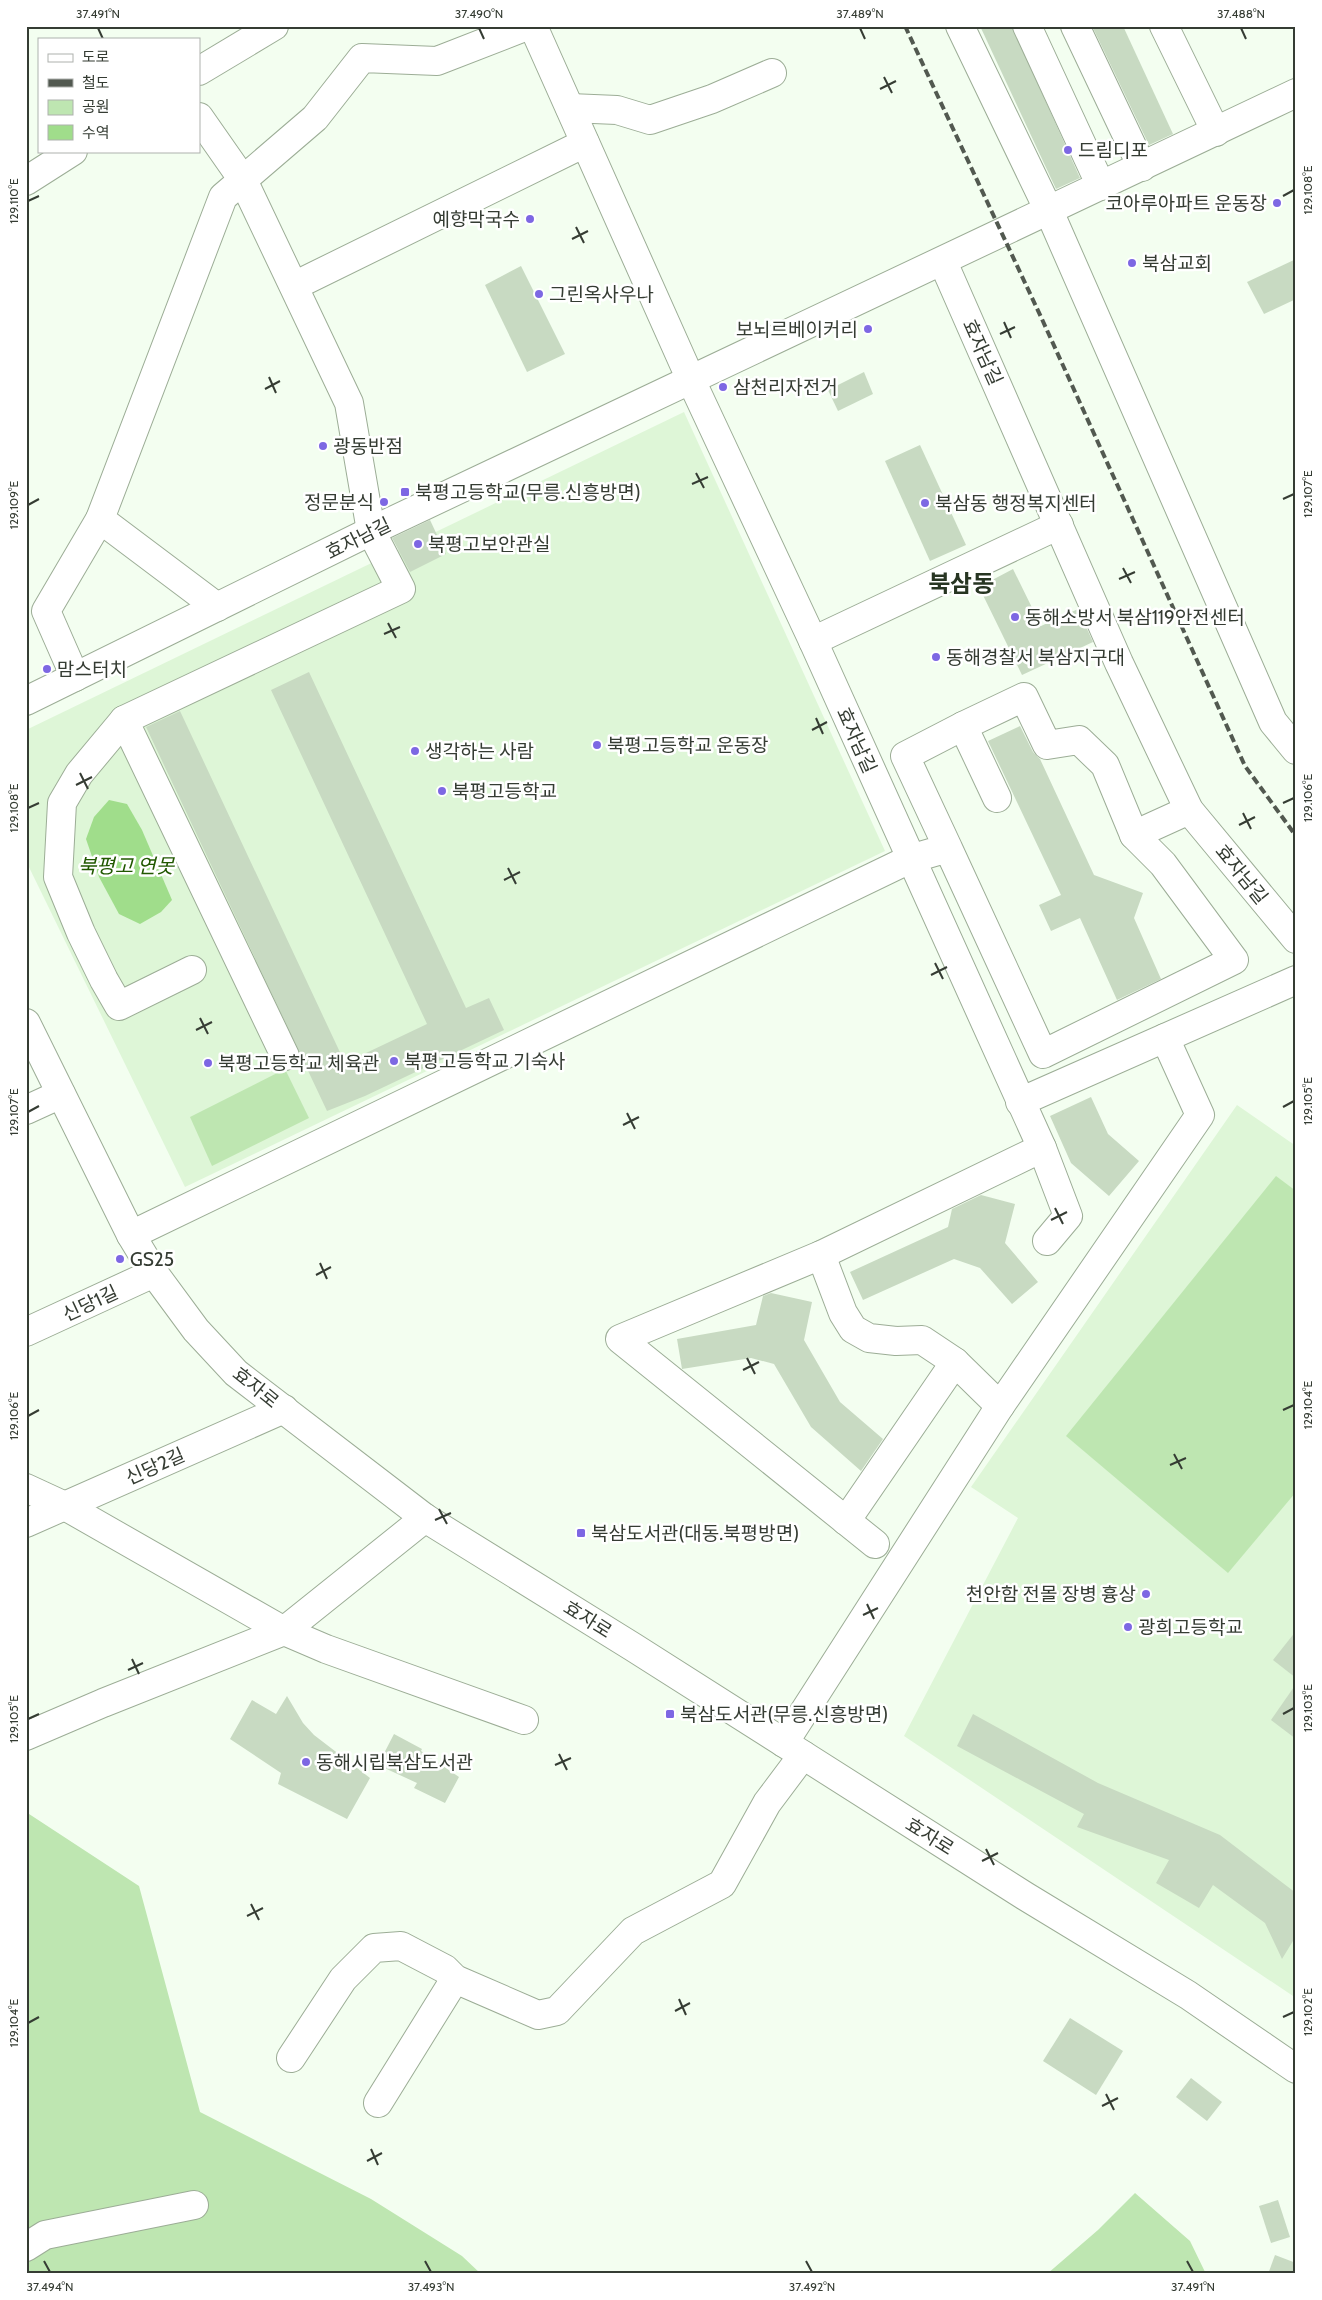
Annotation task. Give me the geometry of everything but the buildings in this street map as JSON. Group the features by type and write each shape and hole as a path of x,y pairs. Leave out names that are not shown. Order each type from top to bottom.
{"street":[{"path":"200,70 274,26"},
{"path":"75,677 46,612 100,519 223,197 315,118 362,58 437,61 527,26"},
{"path":"534,26 691,380"},
{"path":"960,26 1049,211 1273,722 1296,750"},
{"path":"1027,26 1101,186"},
{"path":"1075,26 1142,167"},
{"path":"1164,26 1216,132"},
{"path":"570,108 617,110 650,120 712,99 772,73"},
{"name":"효자남길","path":"26,701 371,531 1296,94"},
{"path":"192,970 119,1006 81,933 58,877 62,803 80,774 124,720 401,589 371,531 349,403 243,180 200,118"},
{"path":"294,286 585,143"},
{"path":"26,181 71,152"},
{"name":"효자남길","path":"943,262 1119,663 1189,810 1296,939"},
{"name":"효자남길","path":"691,380 813,641 1042,1148 1068,1216 1047,1241"},
{"path":"100,519 217,607"},
{"path":"813,641 1059,525"},
{"path":"1024,697 1047,745 1079,740 1104,765 1134,835 1162,864 1234,960 1043,1054 905,756 1024,697"},
{"path":"124,720 285,1056"},
{"path":"963,726 997,798"},
{"path":"1134,835 1189,810"},
{"path":"131,1235 910,859 948,848"},
{"path":"1020,1102 1296,980"},
{"name":"효자로","path":"26,1023 131,1235 154,1273 196,1330 236,1373 425,1518 1025,1896 1188,1995 1296,2069"},
{"path":"292,2058 344,1979 374,1948 401,1946 445,1969 455,1979 538,2015 556,2011 633,1931 722,1884 767,1803 793,1749 1000,1406 1200,1115 1165,1038"},
{"path":"26,1110 61,1094"},
{"path":"875,1544 620,1339 821,1255 1042,1148"},
{"path":"821,1255 843,1313 853,1330 890,1351 922,1340 955,1362 1000,1406"},
{"name":"신당1길","path":"26,1332 154,1273"},
{"path":"846,1521 955,1362"},
{"name":"신당2길","path":"26,1523 284,1409"},
{"path":"26,1488 65,1506 284,1631 326,1649 524,1720"},
{"path":"26,1736 103,1703 284,1631 425,1518"},
{"path":"378,2103 455,1979"},
{"path":"26,2247 45,2234 194,2205"}],"shaded area":[{"name":"북평고등학교","path":"684,412 885,851 185,1187 26,861 26,730"},
{"name":"광희고등학교","path":"1237,1105 1296,1146 1296,1998 904,1736 1018,1518 971,1487"}],"green space":[{"path":"285,1069 309,1118 212,1166 190,1117"},
{"path":"1276,1176 1296,1191 1296,1492 1228,1573 1066,1436"},
{"path":"26,1812 139,1886 200,2112 371,2199 462,2256 481,2274 26,2274"},
{"path":"1135,2193 1190,2241 1206,2274 1047,2274 1098,2230"}],"water":[{"name":"북평고 연못","path":"109,800 127,804 142,830 172,900 161,912 140,924 119,914 99,877 86,839 94,817"}],"railway":[{"path":"905,26 1041,317 1245,766 1296,836"}],"place":[{"name":"드림디포","path":"1068,150"},
{"name":"코아루아파트 운동장","path":"1277,203"},
{"name":"예향막국수","path":"530,219"},
{"name":"북삼교회","path":"1132,263"},
{"name":"그린옥사우나","path":"539,294"},
{"name":"보뇌르베이커리","path":"868,329"},
{"name":"삼천리자전거","path":"723,387"},
{"name":"광동반점","path":"323,446"},
{"name":"북평고등학교(무릉.신흥방면)","path":"405,492"},
{"name":"정문분식","path":"384,502"},
{"name":"북삼동 행정복지센터","path":"925,503"},
{"name":"북평고보안관실","path":"418,544"},
{"name":"동해소방서 북삼119안전센터","path":"1015,617"},
{"name":"동해경찰서 북삼지구대","path":"936,657"},
{"name":"맘스터치","path":"47,669"},
{"name":"북평고등학교 운동장","path":"597,745"},
{"name":"생각하는 사람","path":"415,751"},
{"name":"북평고등학교","path":"442,791"},
{"name":"북평고등학교 기숙사","path":"394,1061"},
{"name":"북평고등학교 체육관","path":"208,1063"},
{"name":"GS25","path":"120,1259"},
{"name":"북삼도서관(대동.북평방면)","path":"581,1533"},
{"name":"천안함 전몰 장병 흉상","path":"1146,1594"},
{"name":"광희고등학교","path":"1128,1627"},
{"name":"북삼도서관(무릉.신흥방면)","path":"670,1714"},
{"name":"동해시립북삼도서관","path":"306,1762"}],"district":[{"name":"북삼동","path":"961,584"}]}
